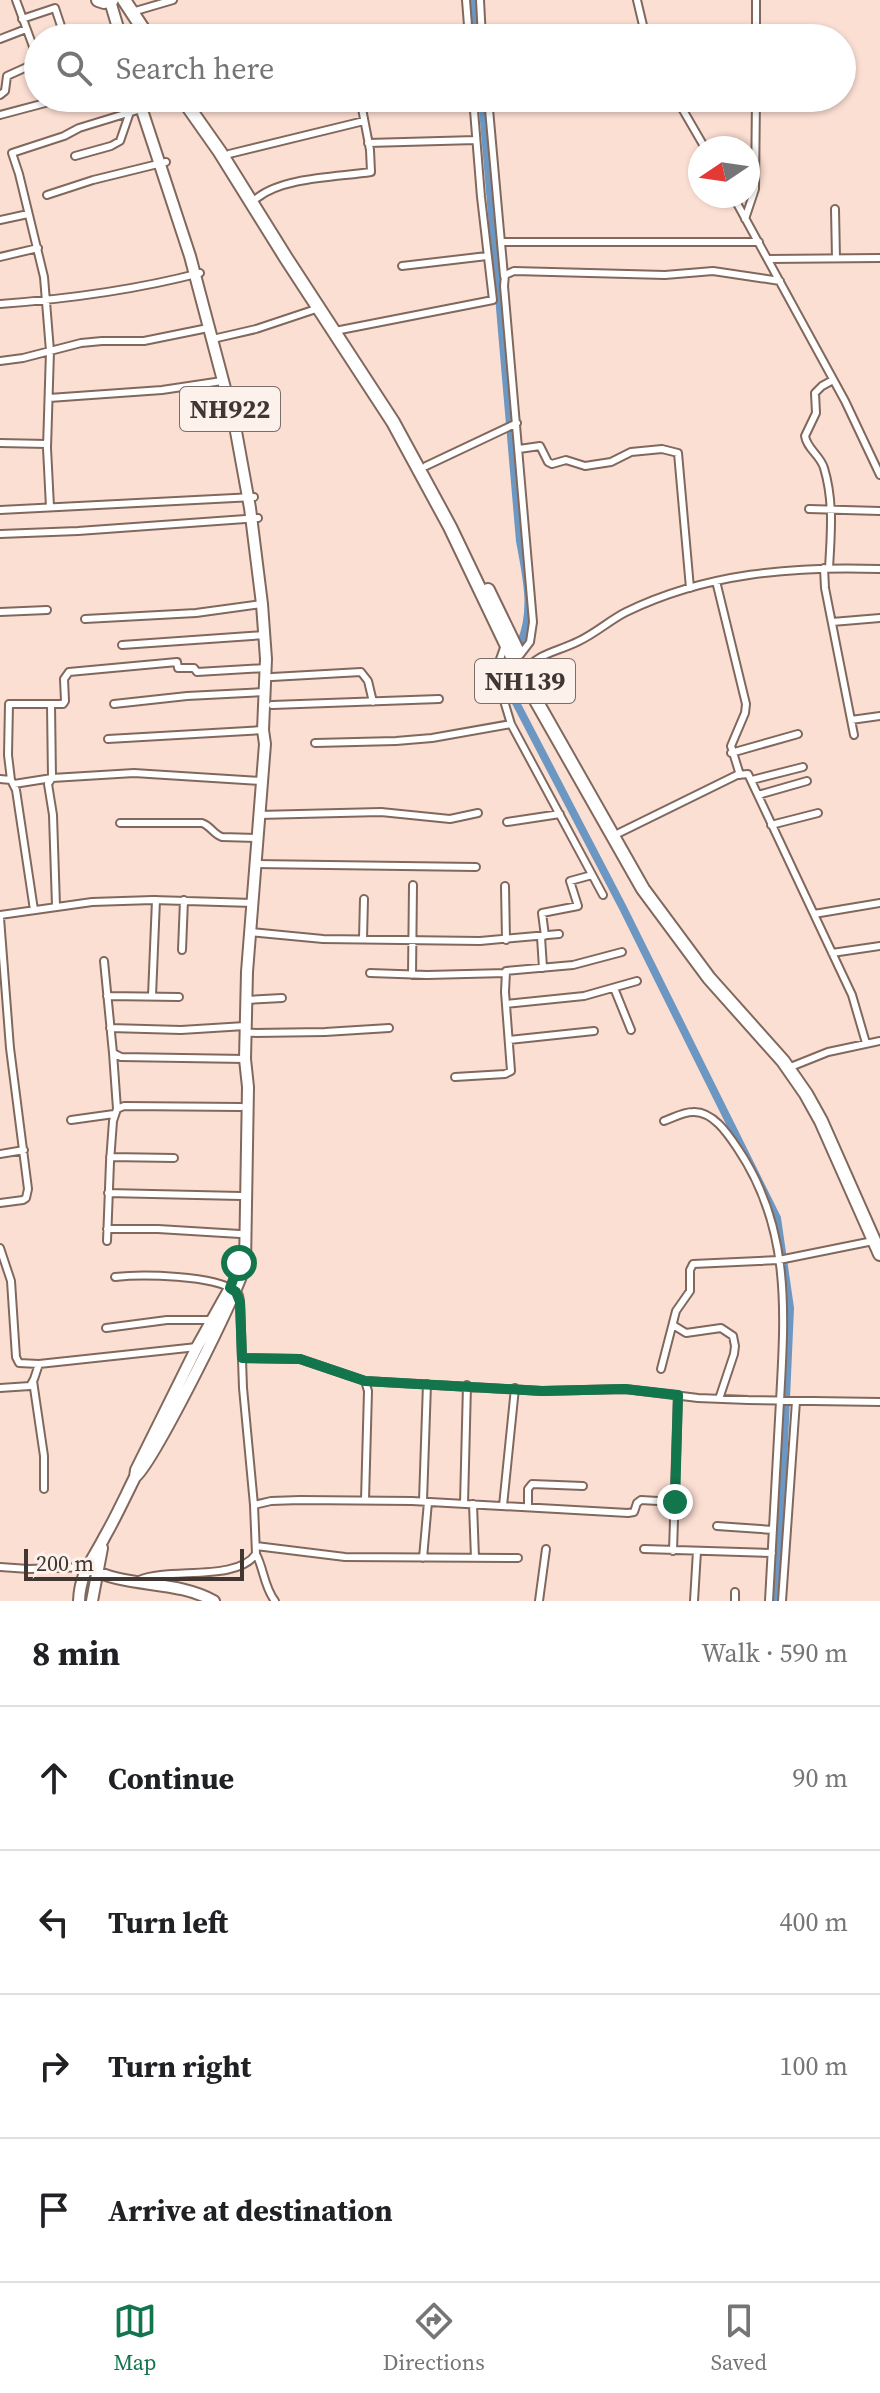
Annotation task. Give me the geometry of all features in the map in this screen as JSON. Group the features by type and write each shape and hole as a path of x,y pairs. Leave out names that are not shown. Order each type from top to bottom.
{"highway":[{"path":"124,0 140,24"},
{"name":"NH139","path":"191,112 319,308 339,330"},
{"name":"NH139","path":"200,112 426,466 520,655 524,671 643,889 709,978 792,1067"},
{"name":"NH139","path":"409,443 505,645 524,671 619,833 665,907 792,1067 827,1120 878,1239 880,1254"}],"main road":[{"path":"107,0 116,24"},
{"path":"92,1601 92,1574 104,1539 197,1347 233,1290 239,1263 246,1000 269,672 268,603 240,425 164,163 142,112"},
{"name":"NH922","path":"197,274 251,497"},
{"path":"255,518 272,705 270,732 265,744"},
{"path":"135,1477 153,1454 243,1272 246,1255 248,1087 245,1076"},
{"path":"79,1601 80,1584 92,1574 190,1590 214,1601"}],"street":[{"path":"16,0 24,24"},
{"path":"132,12 173,0"},
{"path":"466,0 468,24"},
{"path":"480,0 481,24"},
{"path":"637,0 643,24"},
{"path":"756,0 756,24"},
{"path":"22,19 55,8 60,24"},
{"path":"0,39 24,30"},
{"path":"0,95 5,91 10,73 24,67"},
{"path":"0,115 24,109"},
{"path":"50,507 47,444 50,351 46,300 38,248 12,156 13,151 117,112"},
{"path":"75,156 120,141 134,112"},
{"path":"257,198 268,189 371,172 362,112"},
{"path":"474,112 493,300"},
{"path":"489,112 533,622 530,642 520,655"},
{"path":"684,112 698,136"},
{"path":"745,219 755,189 756,112"},
{"path":"229,154 364,121"},
{"path":"368,143 476,140"},
{"path":"47,195 164,163"},
{"path":"739,208 833,380 880,475"},
{"path":"835,209 836,258"},
{"path":"0,220 28,214"},
{"path":"501,242 759,242"},
{"path":"0,257 38,248"},
{"path":"402,266 487,256"},
{"path":"768,259 880,258"},
{"path":"504,280 509,272 514,271 665,275 713,271 780,281"},
{"path":"0,304 156,284 197,274"},
{"path":"339,330 505,299"},
{"path":"217,338 319,308"},
{"path":"0,361 66,346 102,341 144,341 208,328"},
{"path":"833,380 815,393 816,413 805,436 809,447 823,465 831,509 825,588 854,735"},
{"path":"49,398 162,390 222,381"},
{"path":"426,466 514,425"},
{"path":"0,443 47,444"},
{"path":"519,449 540,446 552,464 566,460 585,466 611,462 631,452 654,449 675,451 680,465 690,588"},
{"path":"869,452 880,453"},
{"path":"0,510 251,497"},
{"path":"809,509 880,511"},
{"path":"0,534 255,518"},
{"path":"524,671 535,659 580,641 628,611 690,588 759,573 826,568 880,569"},
{"path":"716,581 746,704 732,740 731,753 740,775"},
{"path":"85,619 196,613 262,604"},
{"path":"0,612 47,610"},
{"path":"832,622 880,618"},
{"path":"122,645 265,635"},
{"path":"505,645 499,662 498,681 511,724 603,895"},
{"path":"34,910 8,755 9,704 59,705 65,701 65,675 75,671 177,662 178,668 194,668 197,672 361,672 368,681 373,702"},
{"path":"114,704 209,694 266,692"},
{"path":"272,705 439,699"},
{"path":"51,705 52,778 48,784 53,815 56,906"},
{"path":"851,720 880,716"},
{"path":"315,743 432,738 511,724"},
{"path":"108,739 263,730"},
{"path":"731,753 798,734"},
{"path":"752,780 803,767"},
{"path":"0,779 12,782 134,773 261,781"},
{"path":"619,833 740,775 748,774 852,995 866,1043"},
{"path":"758,795 807,781"},
{"path":"258,815 381,812 450,819 478,813"},
{"path":"771,825 818,813"},
{"path":"507,822 560,814"},
{"path":"120,823 202,823 222,837 257,838"},
{"path":"255,864 476,867"},
{"path":"543,968 542,913 578,906 570,881 592,875"},
{"path":"412,975 413,885"},
{"path":"505,886 506,940"},
{"path":"363,939 364,899"},
{"path":"152,996 156,900"},
{"path":"182,950 184,900"},
{"path":"0,1203 23,1200 27,1194 10,1048 0,916 92,902 184,900 253,903"},
{"path":"814,914 880,903"},
{"path":"250,932 323,939 506,940 559,934"},
{"path":"832,953 880,946"},
{"path":"370,973 506,973 586,963 622,952"},
{"path":"104,961 116,1111 110,1157 107,1241"},
{"path":"455,1077 510,1072 506,973"},
{"path":"506,1004 584,996 637,981"},
{"path":"614,988 631,1030"},
{"path":"107,996 179,997"},
{"path":"246,1000 282,998"},
{"path":"110,1028 325,1032 389,1028"},
{"path":"509,1040 594,1031"},
{"path":"792,1067 815,1055 880,1041"},
{"path":"113,1053 121,1057 245,1059"},
{"path":"71,1120 116,1111 124,1106 241,1107"},
{"path":"664,1121 696,1112 709,1117 726,1132 746,1163 766,1207 779,1260 784,1317 769,1601"},
{"path":"0,1154 24,1150"},
{"path":"110,1157 174,1158"},
{"path":"108,1193 241,1196"},
{"path":"107,1229 240,1234"},
{"path":"661,1369 678,1306 690,1291 693,1264 779,1260 878,1239"},
{"path":"0,1248 11,1281 17,1361 22,1365 197,1347"},
{"path":"115,1277 165,1275 233,1290 240,1302 245,1419 256,1550 269,1594 275,1601"},
{"path":"106,1328 167,1320 212,1320"},
{"path":"672,1325 686,1333 721,1328 733,1336 734,1354 719,1399"},
{"path":"242,1358 300,1359 365,1381 555,1391 625,1389 719,1399 880,1402"},
{"path":"39,1364 33,1381 44,1456 44,1489"},
{"path":"0,1388 25,1388 33,1381"},
{"path":"365,1381 368,1391 365,1500"},
{"path":"423,1558 427,1384"},
{"path":"464,1504 467,1385"},
{"path":"503,1506 515,1388"},
{"path":"673,1551 678,1395"},
{"path":"782,1601 796,1401"},
{"path":"528,1507 528,1489 532,1484 583,1486"},
{"path":"254,1505 284,1501 365,1500 628,1513 634,1512 641,1500 675,1502"},
{"path":"473,1504 475,1558"},
{"path":"717,1526 773,1530"},
{"path":"539,1601 546,1549"},
{"path":"644,1549 772,1553"},
{"path":"256,1550 345,1557 518,1558"},
{"path":"135,1581 155,1575 233,1568 248,1562 256,1550"},
{"path":"694,1601 697,1551"},
{"path":"0,1567 92,1574"},
{"path":"735,1592 735,1601"}],"waterway":[{"path":"473,0 476,24"},
{"path":"483,112 520,541 528,592 528,617 521,642"},
{"path":"511,657 508,674 512,695 623,908 777,1218 790,1308 777,1601"}],"route":[{"path":"239,1263 230,1288 239,1296 242,1358 300,1359 365,1381 542,1391 625,1389 678,1395 675,1502"}]}
